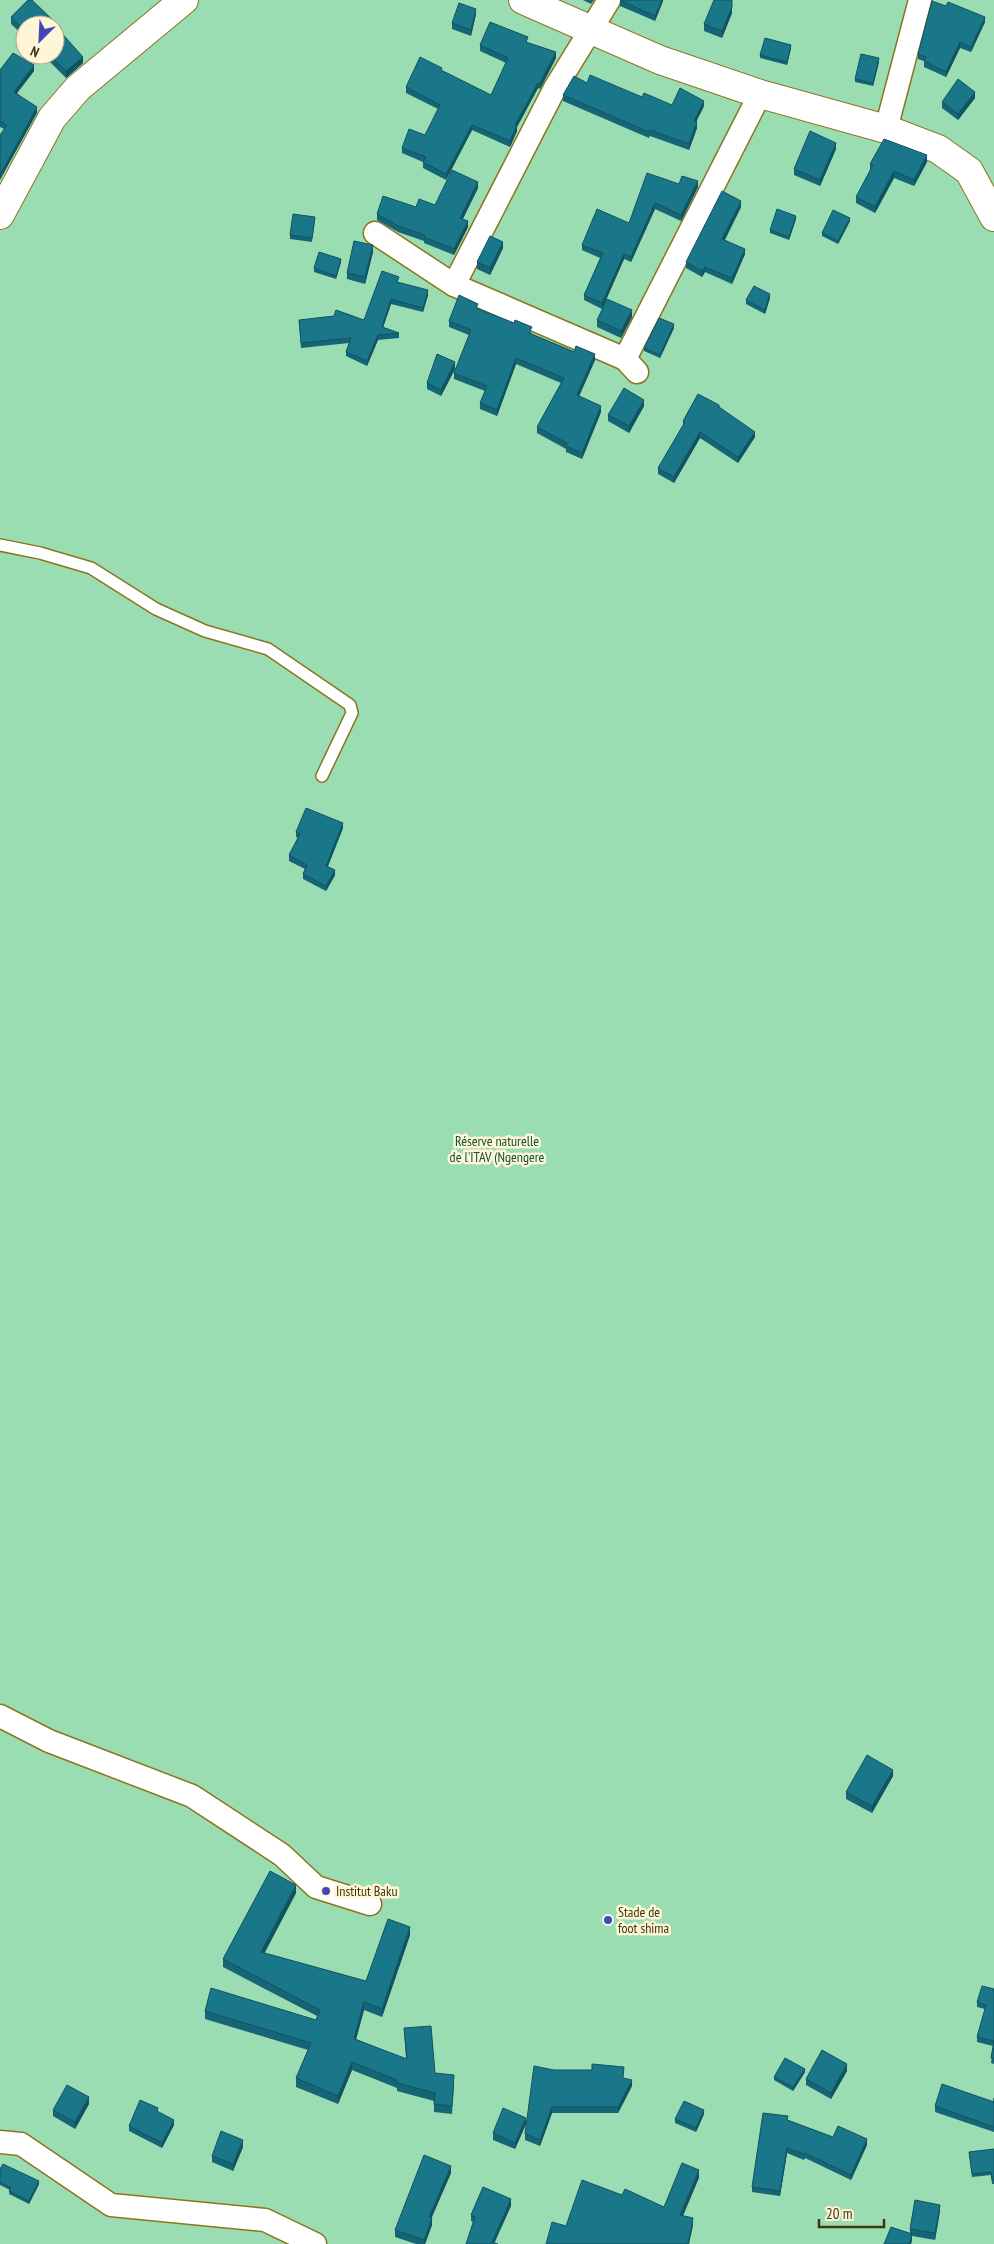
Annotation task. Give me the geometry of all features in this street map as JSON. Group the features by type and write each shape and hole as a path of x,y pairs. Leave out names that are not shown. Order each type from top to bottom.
{"street":[{"path":"0,215 52,118 78,88 184,0"},
{"path":"523,0 660,60 760,94 886,129 938,149 969,171 994,217"},
{"path":"454,285 555,88 609,0"},
{"path":"886,129 920,0"},
{"path":"375,233 454,285 631,365 760,94"},
{"path":"0,1716 49,1741 192,1796 282,1855 316,1887 370,1904"},
{"path":"0,2142 21,2144 111,2205 265,2220 314,2244"}],"lane":[{"path":"0,545 40,553 91,568 156,609 205,631 268,649 337,694 350,705 352,713 322,776"}],"green space":[{"name":"Réserve naturelle de l'ITAV (Ngengere","path":"0,0 994,0 994,2244 0,2244"}],"building":[{"path":"28,0 32,0 48,15 15,15 15,21 11,17"},
{"path":"620,0 662,0 655,16"},
{"path":"714,0 732,0 732,7 722,31 704,24"},
{"path":"932,1 946,6 948,2 985,17 971,47 960,42 946,72 924,61 926,57 918,54"},
{"path":"459,3 476,9 471,30 452,23"},
{"path":"490,22 528,37 526,42 556,52 515,125 517,125 510,141 472,125 446,174 423,162 426,157 402,148 409,129 425,135 440,105 406,87 420,57 442,68 441,70 491,95 508,58 480,45"},
{"path":"65,37 83,57 66,71 60,65 65,65"},
{"path":"765,38 791,45 787,62 760,55"},
{"path":"13,53 15,54 15,65 34,65 14,92 37,107 0,175 0,135 7,125 0,121 0,70"},
{"path":"861,54 879,58 873,83 855,79"},
{"path":"590,75 642,97 644,93 672,105 680,88 704,101 694,121 697,122 689,144 650,130 649,132 563,95 574,76 587,83"},
{"path":"958,79 975,92 958,114 942,102"},
{"path":"810,131 836,143 820,180 794,169"},
{"path":"884,139 927,155 914,180 894,171 875,207 856,197 873,165 870,164"},
{"path":"452,170 478,182 460,218 468,221 454,249 424,237 425,235 398,226 377,214 383,196 416,207 419,199 435,205"},
{"path":"647,173 679,184 682,176 698,181 681,215 655,203 631,257 624,254 602,303 584,295 603,253 582,245 597,209 629,223"},
{"path":"722,191 741,201 722,239 745,249 732,278 705,267 702,271 686,262"},
{"path":"777,209 796,216 789,237 770,230"},
{"path":"833,210 850,218 838,241 822,233"},
{"path":"293,214 315,217 312,238 290,235"},
{"path":"490,236 503,242 490,268 477,262"},
{"path":"354,241 373,245 365,277 347,273"},
{"path":"319,252 341,259 336,276 314,268"},
{"path":"382,271 399,277 397,282 428,290 423,308 391,299 382,327 399,333 378,335 367,361 346,352 351,338 301,343 299,320 334,316 336,310 364,320"},
{"path":"754,286 770,294 765,310 746,300"},
{"path":"459,295 478,304 476,308 514,323 515,320 532,327 529,333 574,352 576,346 595,354 577,395 601,406 582,453 566,446 567,443 537,427 564,378 516,358 497,410 480,403 487,386 454,373 471,330 449,321"},
{"path":"607,299 632,310 621,331 597,320"},
{"path":"659,318 674,324 660,355 644,348"},
{"path":"437,354 455,362 441,390 427,383"},
{"path":"624,388 644,400 629,426 608,415"},
{"path":"698,394 719,405 719,407 755,432 738,457 700,432 674,477 658,468 685,422 683,421"},
{"path":"306,808 343,823 326,866 335,870 326,886 303,874 307,865 289,855 300,834 296,832"},
{"path":"867,1755 893,1770 872,1806 846,1792"},
{"path":"270,1871 296,1885 261,1952 366,1981 388,1919 410,1927 382,2009 364,2002 354,2039 407,2059 404,2028 431,2026 435,2073 454,2075 452,2106 434,2104 435,2093 397,2083 397,2080 352,2062 338,2096 296,2078 311,2043 205,2011 211,1988 316,2020 320,2010 223,1959"},
{"path":"982,1986 994,1989 994,2041 977,2037 986,2005 977,2002"},
{"path":"994,2041 994,2058 991,2058"},
{"path":"822,2050 847,2064 831,2093 806,2079"},
{"path":"785,2058 805,2069 793,2087 774,2077"},
{"path":"592,2064 624,2067 623,2078 632,2080 618,2107 552,2107 540,2140 525,2134 534,2066 554,2070 592,2070"},
{"path":"942,2084 994,2102 994,2127 935,2106"},
{"path":"67,2085 89,2097 75,2122 53,2110"},
{"path":"140,2100 158,2108 157,2111 174,2120 162,2143 129,2126"},
{"path":"684,2101 704,2110 696,2128 675,2119"},
{"path":"503,2108 526,2118 515,2143 493,2133"},
{"path":"763,2113 788,2116 787,2120 833,2137 838,2126 867,2139 851,2175 805,2153 787,2148 780,2191 752,2187"},
{"path":"221,2131 243,2140 233,2164 212,2156"},
{"path":"994,2149 994,2180 992,2180 991,2172 972,2174 969,2152"},
{"path":"424,2155 451,2166 429,2217 432,2218 424,2240 395,2230"},
{"path":"682,2163 699,2170 680,2215 693,2218 688,2244 546,2244 552,2222 566,2226 582,2180 622,2195 625,2189 664,2207"},
{"path":"3,2164 39,2181 29,2201 9,2191 11,2188 0,2182 0,2169"},
{"path":"483,2187 511,2199 492,2242 498,2244 466,2244 475,2217 471,2215"},
{"path":"915,2200 940,2205 935,2233 910,2229"},
{"path":"891,2227 912,2234 909,2244 884,2244"}],"place":[{"name":"Institut Baku","path":"326,1891"},
{"name":"Stade de foot shima","path":"608,1920"}]}
